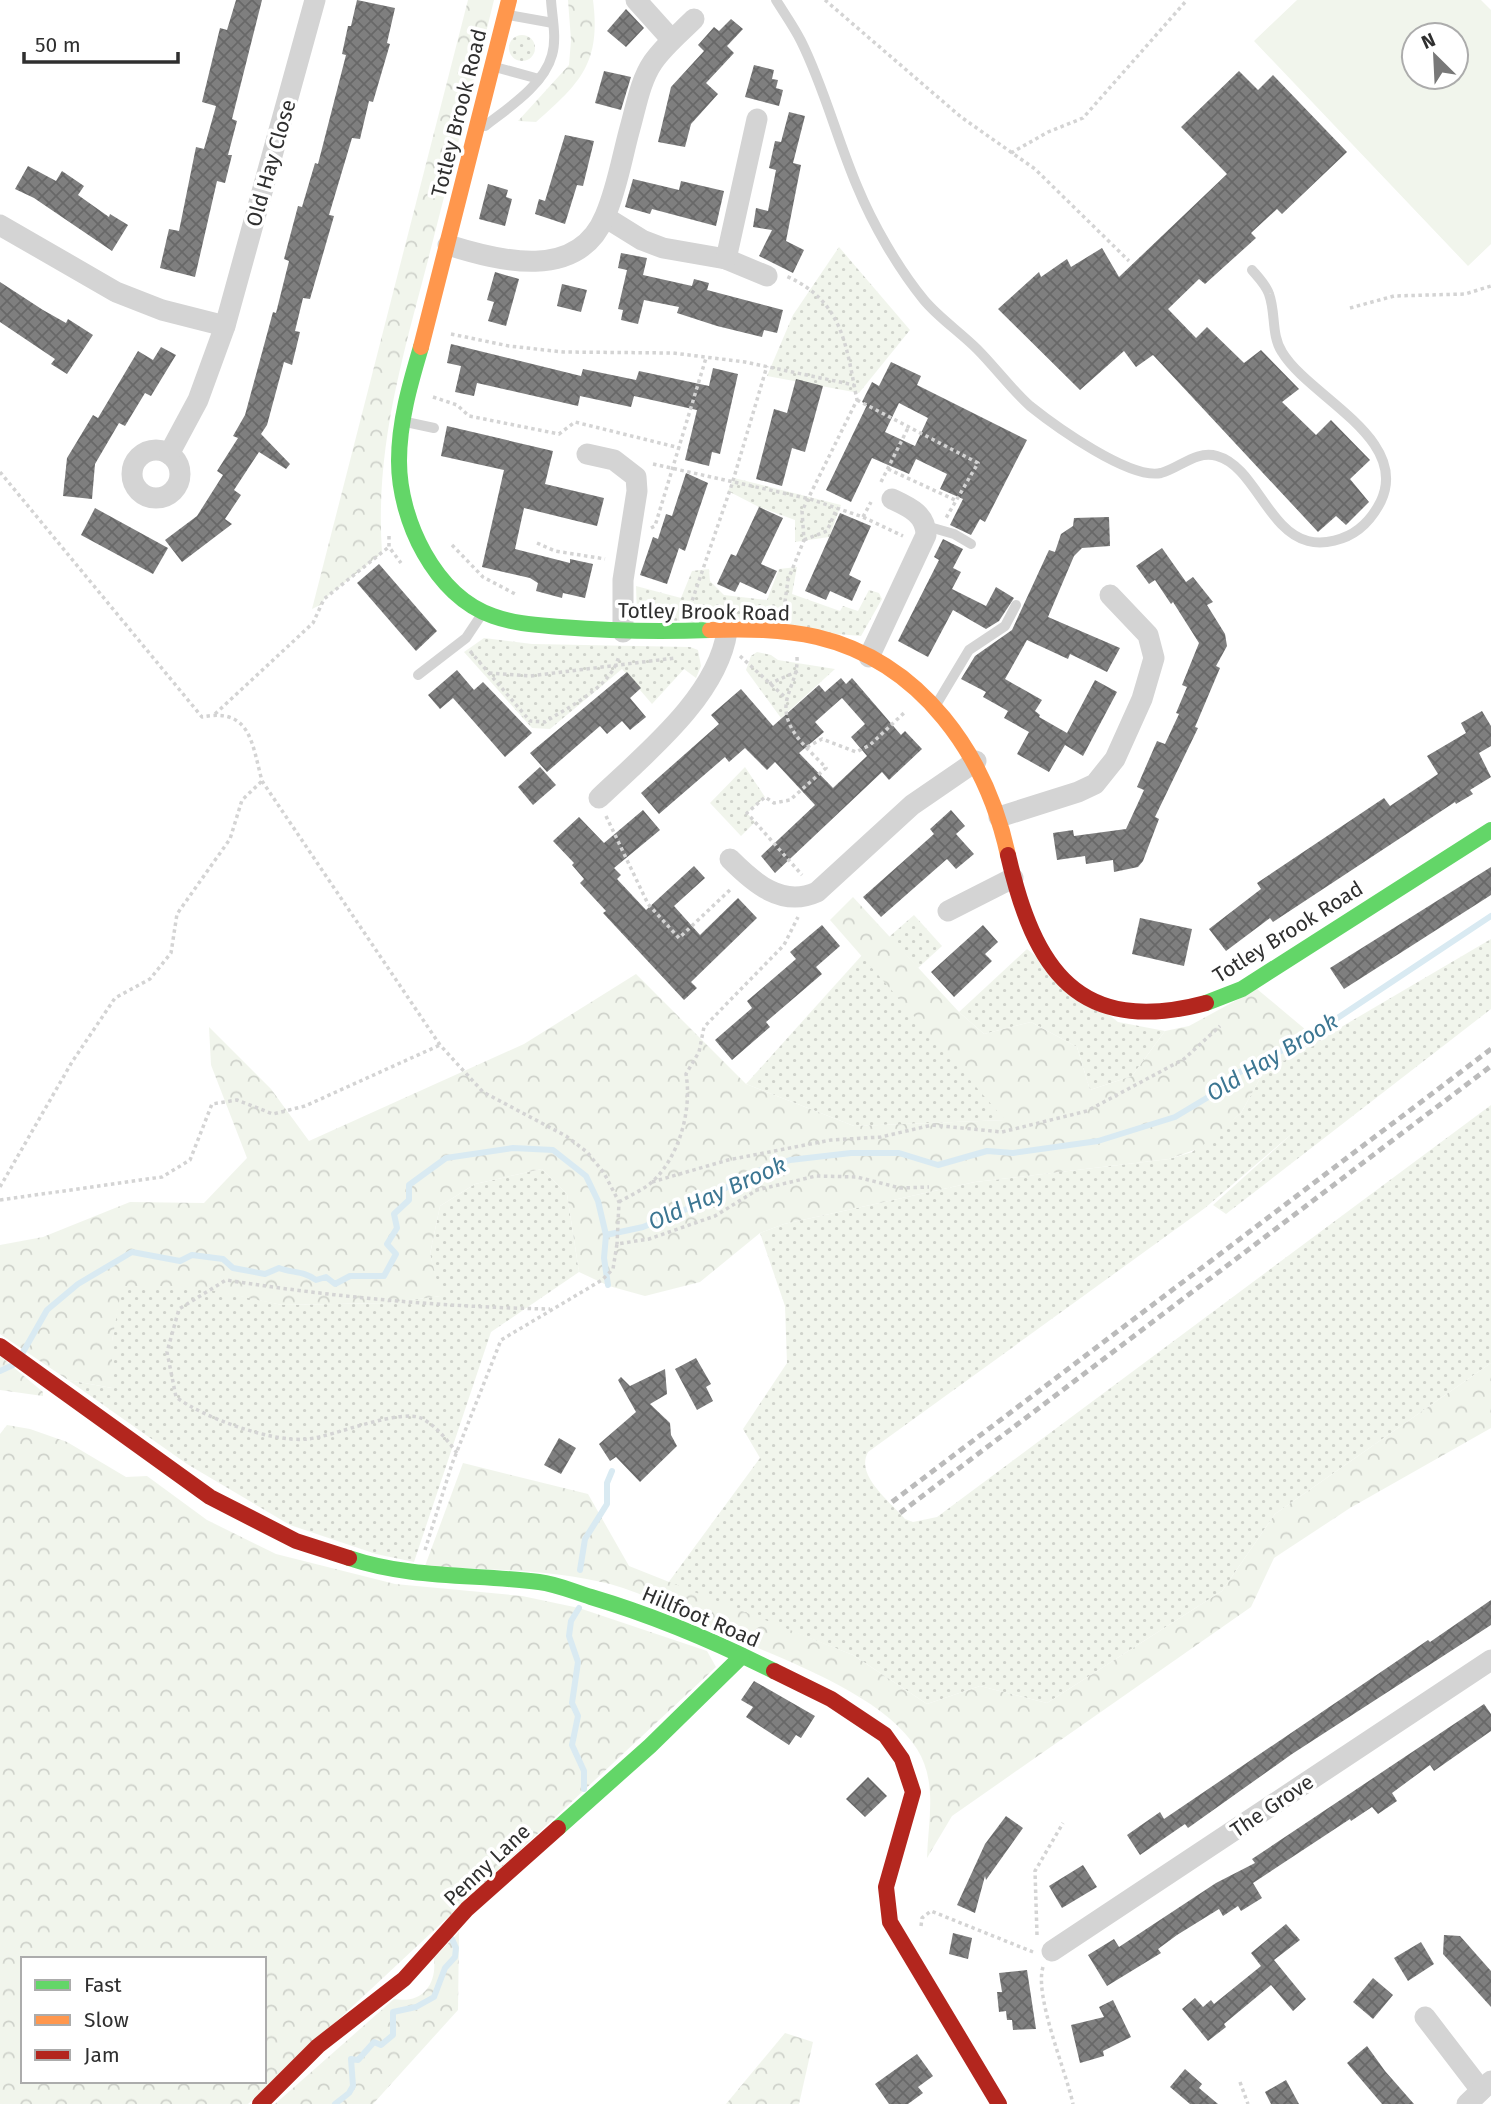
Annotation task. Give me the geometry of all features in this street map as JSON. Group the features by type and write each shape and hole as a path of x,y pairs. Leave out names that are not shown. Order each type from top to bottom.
{"street":[{"name":"Old Hay Close","path":"169,454 198,400 225,326 315,0"},
{"path":"636,0 672,40"},
{"name":"Totley Brook Road","path":"507,7 410,390 399,465 414,527 426,556 461,596 483,612 510,621 623,632 727,637 788,633 844,646 869,656 923,694 976,761 999,817 1013,878 1033,937 1048,961 1068,982 1086,997 1112,1009 1163,1014 1206,1006 1242,989 1491,830"},
{"path":"448,245 496,260 530,263 552,260 586,242 605,217 647,74 672,40 694,19"},
{"path":"726,259 757,118"},
{"path":"605,217 642,240 663,248 726,259 767,276"},
{"path":"0,225 87,277 137,301 225,326"},
{"path":"587,454 614,460 627,467 636,477 637,491 625,562 623,632"},
{"path":"869,656 929,533 911,508 892,499"},
{"path":"999,817 1095,784 1115,759 1142,699 1154,658 1148,635 1110,595"},
{"path":"599,798 668,731 698,696 718,663 727,637"},
{"path":"730,859 761,887 779,895 811,895 912,805 976,761"},
{"path":"948,911 1013,878"},
{"name":"Hillfoot Road","path":"6,1351 210,1497 296,1541 372,1566 418,1573 542,1582 642,1612 695,1632 831,1699 885,1735 895,1746 912,1783 913,1792 886,1887 890,1922 999,2104"},
{"name":"Penny Lane","path":"260,2104 318,2046 404,1979 467,1909 650,1746 742,1656"},
{"name":"The Grove","path":"1045,1951 1491,1660"},
{"path":"1425,2017 1480,2092"}],"lane":[{"path":"476,134 539,79 553,54 551,0"},
{"path":"776,0 801,40 858,188 886,241 925,301 976,348 1030,406 1097,450 1133,470 1148,474 1163,472 1205,455 1220,456 1236,468 1290,532 1306,541 1341,539 1359,529 1376,510 1388,485 1381,455 1324,391 1293,367 1280,350 1268,290 1252,270"},
{"path":"507,7 553,23"},
{"path":"493,66 539,79"},
{"path":"404,422 434,428"},
{"path":"929,533 971,544"},
{"path":"934,707 969,650 1005,626 1016,605"},
{"path":"418,675 466,638 483,612"}],"path":[{"path":"825,0 961,117 1066,196 1129,261"},
{"path":"1012,153 1048,132 1083,118 1187,0"},
{"path":"652,1182 672,1154 687,1115 689,1091 686,1074 699,1052 704,1027 785,945 811,895 747,813 765,797 774,803 790,800 826,768 791,729 785,714 787,699 798,671 788,633 788,580 804,540 802,511 857,400 838,322 826,301 809,285 785,275 767,276"},
{"path":"1350,308 1394,296 1465,294 1491,286"},
{"path":"427,328 509,346 549,351 673,353 766,366 854,385"},
{"path":"627,540 656,526 706,358"},
{"path":"690,607 732,484 766,366"},
{"path":"410,390 457,405 469,416 559,433 575,422 680,448"},
{"path":"627,467 644,462 674,468 732,484 810,499 863,517 929,533 956,500 978,463 857,400"},
{"path":"863,517 908,428"},
{"path":"888,469 956,500"},
{"path":"0,472 202,717 214,714 234,718 248,730 262,781 440,1045 483,1092 566,1136 587,1152 604,1173 618,1202 618,1238 613,1269 602,1280 501,1340 457,1453 418,1573"},
{"path":"804,540 827,531 837,508"},
{"path":"214,714 313,623 324,599 414,527"},
{"path":"537,542 555,551 625,562"},
{"path":"727,637 769,684 787,699"},
{"path":"486,672 530,676 681,657"},
{"path":"769,684 798,671"},
{"path":"807,747 822,739 856,752 870,746 923,694"},
{"path":"0,1187 72,1062 115,998 150,979 171,953 177,914 230,839 242,800 262,781"},
{"path":"599,798 648,904 679,938 746,875"},
{"path":"618,1202 652,1182 728,1160 831,1140 881,1137 932,1125 1002,1132 1087,1111 1146,1082 1184,1059 1220,1025"},
{"path":"0,1200 162,1177 190,1160 212,1104 237,1100 273,1114 305,1106 440,1045"},
{"path":"617,1244 649,1239 715,1216 757,1191 817,1176 857,1177 900,1188 929,1187"},
{"path":"457,1453 443,1435 421,1418 388,1417 349,1431 305,1440 268,1435 194,1411 176,1397 167,1352 179,1309 226,1280 358,1297 480,1308 550,1309"},
{"path":"1063,1823 1039,1862 1033,1878 1045,1951 1042,1987 1073,2104"},
{"path":"920,1936 922,1918 931,1911 1027,1952 1045,1951"},
{"path":"1240,2082 1248,2104"}],"green space":[{"path":"468,0 494,0 399,372 382,478 382,553 324,599 322,604 312,609"},
{"path":"568,0 593,0 594,40 590,56 576,83 552,108 536,122 518,121 569,65 571,40"},
{"path":"1297,0 1481,0 1491,10 1491,244 1468,266 1254,41"},
{"path":"522,35 531,39 535,48 531,57 522,61 513,57 509,48 513,39"},
{"path":"839,247 910,330 859,393 767,376 793,315"},
{"path":"734,478 841,505 829,537 795,542 795,520 759,507 728,491"},
{"path":"797,567 792,594 840,611 843,606 858,611 869,590 879,593 882,599 861,636 643,618 637,614 636,586 681,598 692,571 709,569 710,581 724,595 767,600 779,569"},
{"path":"484,638 532,644 690,647 698,650 701,666 696,678 684,669 652,704 622,669 550,729 532,728 464,652"},
{"path":"757,652 771,655 778,660 835,669 781,718 746,670 751,656"},
{"path":"745,767 765,797 747,813 755,822 741,836 710,803"},
{"path":"853,897 959,1012 984,1034 1031,1022 1077,1047 1090,1090 1132,1076 1165,1031 1189,1026 1257,989 1318,1040 1263,1073 1241,1113 1200,1148 1169,1159 975,1182 784,1224 760,1233 700,1282 645,1296 609,1286 579,1272 567,1194 542,1169 475,1184 440,1206 430,1254 441,1296 388,1303 282,1305 191,1286 122,1286 112,1341 112,1388 68,1380 0,1334 0,1245 43,1237 130,1202 204,1203 247,1158 211,1065 209,1027 271,1089 309,1141 524,1044 636,974 746,1084 854,1126 1005,1120 830,920"},
{"path":"914,915 942,946 918,968 889,937"},
{"path":"1491,939 1491,1009 1226,1214 1213,1205 1295,1131 1205,1208 868,1452 865,1461 870,1479 905,1519 913,1522 937,1517 1491,1105 1491,1363 1275,1514 1222,1591 1047,1703 980,1686 927,1704 853,1655 668,1583 760,1458 743,1429 787,1363 785,1306 760,1233 784,1224 975,1182 1169,1159 1192,1152 1241,1113 1263,1073"},
{"path":"1027,949 1118,1022 1165,1031 1132,1076 1090,1090 1077,1047 1031,1022 984,1034 959,1012"},
{"path":"863,954 1006,1120 854,1126 746,1084"},
{"path":"542,1169 567,1194 579,1272 491,1332 414,1562 376,1554 290,1525 187,1464 68,1380 112,1388 112,1341 121,1286 191,1285 282,1305 388,1303 440,1296 430,1254 440,1206 475,1184"},
{"path":"0,1356 43,1392 43,1396 0,1390"},
{"path":"1491,1363 1491,1428 1350,1508 1274,1558 1251,1607 952,1816 927,1858 930,1788 924,1762 901,1729 854,1694 798,1665 624,1588 588,1579 542,1573 425,1566 463,1463 588,1494 629,1566 853,1655 927,1704 980,1686 1047,1703 1222,1591 1275,1514"},
{"path":"7,1425 30,1429 67,1442 126,1477 147,1476 207,1520 276,1554 395,1584 522,1596 579,1608 707,1651 716,1667 248,2104 0,2104 0,1434"},
{"path":"459,1932 458,2010 373,2104 275,2104 394,1999 412,1998 426,1991 433,1976 434,1958"},
{"path":"785,2033 813,2042 799,2104 726,2104"}],"building":[{"path":"236,0 262,0 232,119 237,121 228,155 232,155 225,183 217,181 195,277 160,268 169,229 179,231 196,147 204,149 216,106 202,102 220,28 227,30"},
{"path":"357,0 395,8 387,43 390,44 373,102 369,101 360,139 352,138 329,215 334,216 310,299 303,298 295,331 300,332 292,365 284,362 267,425 261,434 290,464 286,469 259,452 234,490 241,495 225,519 232,524 182,562 165,540 197,516 223,475 217,471 238,438 233,436 245,415 273,312 276,313 289,261 284,259 298,206 302,207 315,163 318,164 346,55 342,54 348,26 351,26"},
{"path":"626,9 644,28 626,47 607,31"},
{"path":"731,19 743,29 727,46 734,53 706,83 718,94 691,124 685,147 658,142 671,87 704,51 698,45 714,27 719,31"},
{"path":"754,65 774,70 772,79 778,80 776,88 783,90 779,106 745,97"},
{"path":"604,71 631,77 621,110 595,103"},
{"path":"1239,71 1258,90 1273,75 1347,152 1282,214 1277,209 1251,233 1256,238 1205,284 1199,279 1168,309 1196,338 1207,327 1244,363 1261,350 1299,389 1282,402 1316,435 1331,420 1370,460 1350,479 1369,502 1346,525 1336,516 1318,532 1153,355 1136,367 1124,351 1080,390 998,309 1039,272 1041,277 1067,259 1071,267 1102,248 1119,277 1227,174 1181,127"},
{"path":"789,112 805,116 793,163 801,165 786,241 804,250 793,273 759,256 772,230 753,227 756,208 768,211 776,170 769,168 775,141 781,142"},
{"path":"565,135 594,141 583,186 577,185 565,224 535,214 539,199 545,201"},
{"path":"28,166 56,181 62,171 84,186 78,195 109,217 110,214 128,225 112,251 34,198 15,189"},
{"path":"633,179 679,190 681,181 724,191 716,226 652,209 650,214 625,207"},
{"path":"488,184 508,190 506,197 512,199 505,226 479,219"},
{"path":"621,253 647,258 643,275 692,286 694,279 709,283 707,290 783,310 777,333 764,330 762,337 717,326 677,313 679,307 644,300 638,324 621,320 623,310 618,309 627,270 618,268"},
{"path":"495,272 519,279 506,326 488,321 494,302 487,300"},
{"path":"0,282 43,310 66,323 68,319 93,335 67,374 51,364 55,359 0,322"},
{"path":"562,284 587,290 581,312 557,306"},
{"path":"451,344 581,376 583,369 636,380 639,371 709,386 713,368 738,374 720,454 712,452 709,466 685,460 697,410 634,396 631,407 580,396 578,406 477,383 474,396 455,392 461,366 447,363"},
{"path":"161,347 176,355 151,396 145,393 125,426 119,423 95,464 92,499 63,496 67,458 93,415 98,418 138,351 153,360"},
{"path":"891,362 921,376 917,385 1027,440 985,522 980,519 971,535 950,525 963,499 940,489 947,474 916,459 909,474 872,458 851,502 826,490 867,405 862,402 872,382 879,386","holes":["899,403 928,418 915,446 885,432"]},
{"path":"796,379 823,386 805,452 792,448 782,486 756,479 774,409 787,413"},
{"path":"447,426 553,451 545,484 604,498 597,526 524,508 515,549 570,563 570,559 593,564 585,598 563,593 562,598 536,591 538,583 530,578 482,567 504,470 441,456"},
{"path":"686,473 708,483 685,551 679,548 667,584 640,575 653,537 658,539 666,514 672,516"},
{"path":"759,507 783,518 761,564 777,571 766,594 740,582 735,592 717,584 731,554 736,556"},
{"path":"95,508 168,548 153,574 81,535"},
{"path":"840,513 871,526 849,575 861,581 852,601 830,591 826,600 805,591"},
{"path":"1109,517 1110,546 1082,548 1074,556 1048,617 1120,648 1107,672 1070,654 1068,659 1027,640 1005,679 1042,700 1035,711 1039,717 1067,733 1095,680 1117,692 1083,756 1065,745 1049,772 1017,754 1029,732 1004,718 1008,711 983,697 986,692 961,679 975,656 1012,630 1049,550 1055,552 1061,534 1073,526 1074,518"},
{"path":"943,539 963,549 953,568 961,572 952,589 986,606 996,587 1014,598 999,621 986,629 953,610 928,657 898,641 939,560 934,557"},
{"path":"1162,548 1186,582 1193,577 1213,602 1207,605 1225,634 1227,646 1216,666 1220,668 1195,727 1198,728 1155,817 1159,819 1143,861 1138,867 1114,872 1113,860 1086,864 1085,856 1057,860 1053,833 1073,830 1074,836 1126,829 1144,790 1137,787 1157,741 1165,744 1179,714 1176,713 1187,687 1182,685 1199,643 1173,602 1171,604 1155,580 1149,584 1136,566"},
{"path":"379,564 437,631 416,651 357,583"},
{"path":"457,670 474,690 483,682 532,733 505,757 453,698 440,709 428,695"},
{"path":"627,672 641,688 630,698 646,717 630,730 622,721 607,734 600,726 547,772 530,753"},
{"path":"841,678 846,684 852,678 901,735 905,731 922,749 889,780 882,772 775,873 761,856 815,805 775,762 767,770 745,748 729,762 725,757 659,814 641,793 719,724 711,715 741,689 773,726 819,685 825,692","holes":["842,698 865,724 851,737 867,756 833,788 799,753 824,732 815,722"]},
{"path":"1482,711 1491,726 1491,746 1479,753 1491,777 1470,790 1473,794 1456,804 1455,802 1273,922 1270,918 1226,951 1209,929 1261,889 1257,883 1384,798 1390,806 1438,774 1427,756 1466,733 1461,723"},
{"path":"540,767 556,785 533,805 518,787"},
{"path":"643,810 660,830 614,868 621,875 617,879 646,910 694,866 705,878 674,906 700,935 738,898 757,918 691,982 697,988 684,1000 603,913 606,911 580,883 584,879 572,865 574,863 553,841 579,817 604,843"},
{"path":"951,810 965,826 956,834 974,854 956,869 947,859 881,917 863,897 934,834 930,829"},
{"path":"1491,867 1491,895 1344,989 1330,968"},
{"path":"1140,918 1192,929 1184,966 1132,954"},
{"path":"822,925 840,946 816,967 822,974 766,1022 770,1027 732,1060 715,1040 752,1008 747,1001 796,959 790,952"},
{"path":"983,925 998,942 985,954 992,961 954,997 931,972"},
{"path":"696,1358 711,1384 706,1387 713,1401 697,1410 675,1369"},
{"path":"665,1369 667,1394 650,1404 670,1423 671,1435 677,1446 640,1482 616,1457 610,1461 599,1444 636,1412 618,1380 621,1377 630,1386"},
{"path":"559,1438 576,1448 561,1474 544,1465"},
{"path":"1491,1600 1491,1625 1292,1754 1188,1828 1185,1824 1140,1855 1127,1835 1160,1812 1164,1819"},
{"path":"754,1681 815,1716 801,1738 796,1735 789,1745 746,1717 753,1707 741,1700"},
{"path":"1484,1704 1491,1714 1491,1731 1434,1771 1430,1765 1392,1793 1397,1801 1378,1814 1372,1807 1351,1821 1350,1819 1253,1883 1262,1898 1241,1911 1238,1906 1223,1916 1219,1909 1158,1949 1161,1953 1107,1986 1088,1955 1114,1939 1119,1947 1216,1883 1255,1863 1252,1859"},
{"path":"868,1777 887,1796 865,1817 846,1799"},
{"path":"1006,1816 1023,1828 986,1880 985,1876 975,1913 957,1905 985,1844"},
{"path":"1083,1865 1097,1887 1062,1908 1049,1886"},
{"path":"1286,1924 1300,1940 1274,1960 1306,1999 1293,2011 1271,1985 1208,2041 1182,2009 1195,1998 1203,2007 1211,2000 1214,2004 1261,1966 1251,1953"},
{"path":"953,1933 972,1938 968,1959 949,1954"},
{"path":"1444,1935 1460,1936 1491,1971 1491,2007 1443,1954"},
{"path":"1421,1942 1434,1964 1408,1981 1394,1958"},
{"path":"1027,1970 1036,2029 1013,2030 1012,2020 1007,2020 1006,2011 999,2012 997,1992 1002,1992 999,1973"},
{"path":"1373,1978 1393,1995 1373,2019 1353,2002"},
{"path":"1113,2000 1131,2037 1103,2051 1104,2056 1080,2063 1071,2025 1104,2017 1099,2007"},
{"path":"1367,2046 1414,2104 1382,2104 1347,2063"},
{"path":"917,2054 933,2076 918,2087 923,2093 908,2104 889,2104 875,2084"},
{"path":"1185,2069 1202,2084 1199,2088 1218,2104 1190,2104 1170,2087"},
{"path":"1286,2080 1299,2104 1271,2104 1265,2092"}],"waterway":[{"name":"Old Hay Brook","path":"22,1354 47,1310 78,1284 132,1252 180,1261 192,1255 223,1259 233,1268 265,1274 279,1268 316,1280 326,1277 335,1284 350,1276 384,1276 396,1254 387,1244 397,1228 394,1214 409,1200 409,1185 446,1158 513,1148 553,1150 586,1176 598,1201 606,1235 643,1227 699,1204 749,1174 790,1160 851,1153 899,1153 938,1165 987,1151 1013,1153 1098,1141 1175,1117 1210,1096 1234,1075 1312,1035 1491,916"},
{"path":"606,1235 604,1258 608,1285"},
{"name":"Old Hay Brook","path":"0,1371 13,1365"},
{"path":"580,1570 585,1539 607,1504 607,1483 612,1471"},
{"path":"579,1608 571,1621 569,1636 578,1662 572,1703 578,1716 572,1745 584,1771 584,1789"},
{"path":"335,2104 349,2093 353,2086 351,2059 358,2060 374,2042 381,2045 393,2035 393,2012 416,2007 434,1997 445,1968 455,1957 456,1948 452,1939"}],"railway":[{"path":"892,1502 1491,1049"},
{"path":"900,1513 1491,1066"}],"traffic: fast":[{"path":"421,347 403,418 399,461 401,484 413,531 438,574 454,592 472,606 493,616 518,622 617,630 710,630"},
{"path":"1206,1003 1242,989 1491,830"},
{"path":"349,1558 420,1573 552,1584 615,1604 707,1639 774,1671"},
{"path":"558,1828 650,1746 742,1656"}],"traffic: slow":[{"path":"421,347 509,0"},
{"path":"710,630 804,634 854,649 888,668 918,691 944,718 966,749 984,782 1008,855"}],"traffic: jam":[{"path":"1008,855 1032,931 1048,961 1069,984 1094,1001 1125,1010 1162,1011 1206,1003"},
{"path":"0,1346 210,1497 296,1541 349,1558"},
{"path":"774,1671 831,1699 885,1735 902,1759 913,1792 886,1887 890,1922 999,2104"},
{"path":"260,2104 318,2046 404,1979 467,1909 558,1828"}]}
